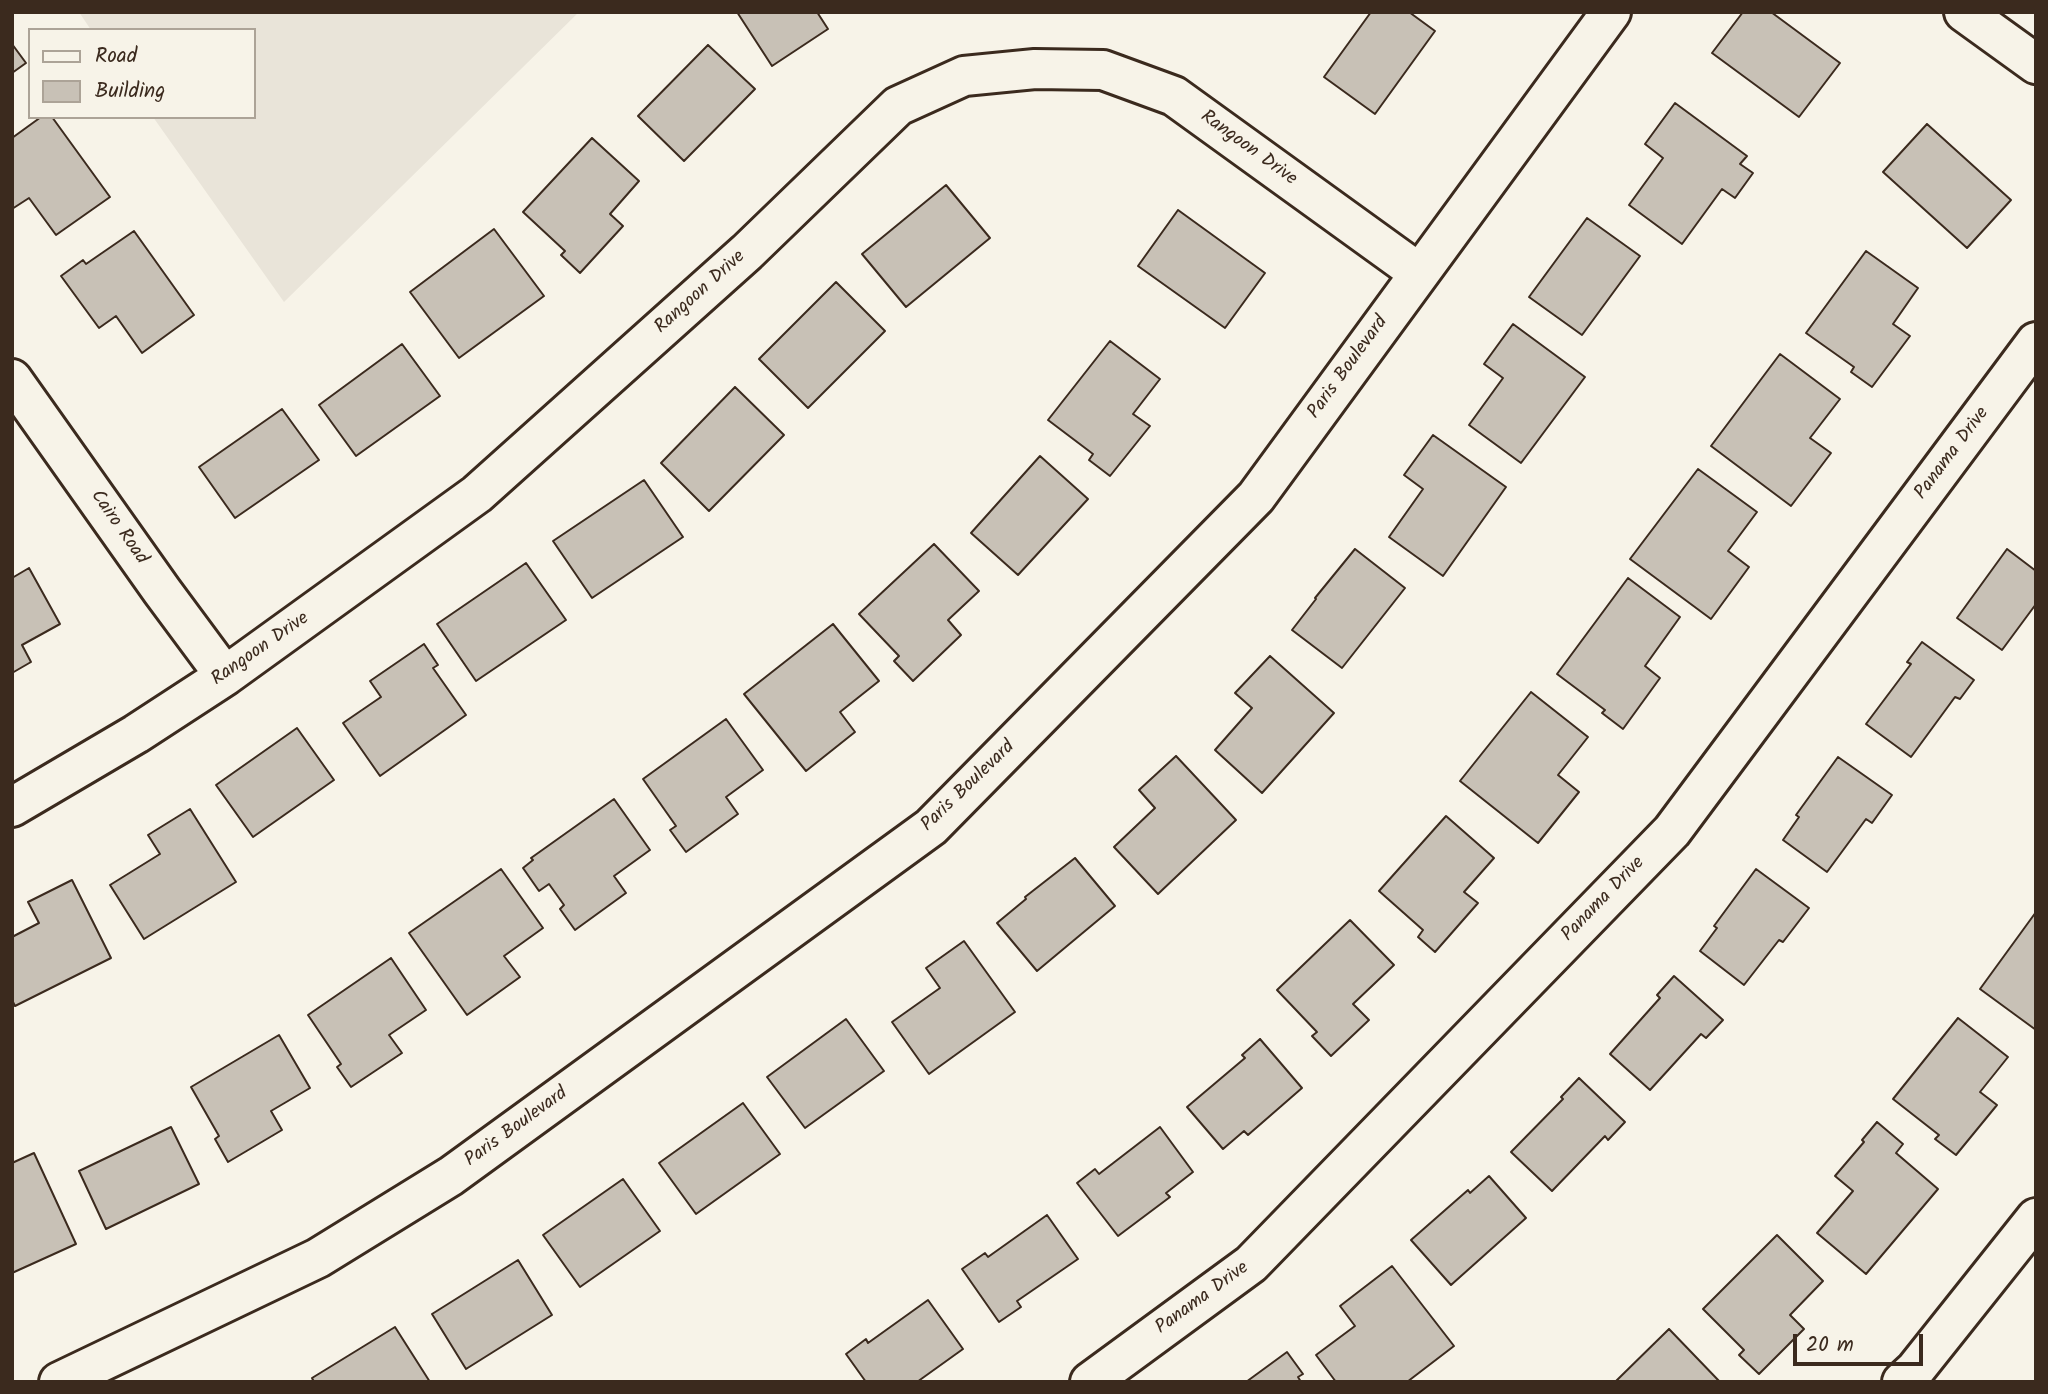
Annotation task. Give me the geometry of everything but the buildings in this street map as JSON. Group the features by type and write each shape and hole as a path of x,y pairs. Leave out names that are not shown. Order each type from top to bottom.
{"street":[{"name":"Paris Boulevard","path":"59,1382 318,1258 451,1176 931,827 1256,497 1611,12"},
{"path":"1964,12 2036,64"},
{"name":"Rangoon Drive","path":"12,807 136,734 225,676 477,494 747,252 898,106 964,76 1035,69 1103,70 1174,96 1419,273"},
{"name":"Panama Drive","path":"1090,1382 1251,1264 1672,831 2036,342"},
{"name":"Cairo Road","path":"12,379 162,592 225,676"},
{"path":"1915,1378 2036,1218"}],"shaded area":[{"path":"79,12 579,12 284,302 154,119 256,119 256,28 90,28"}]}
